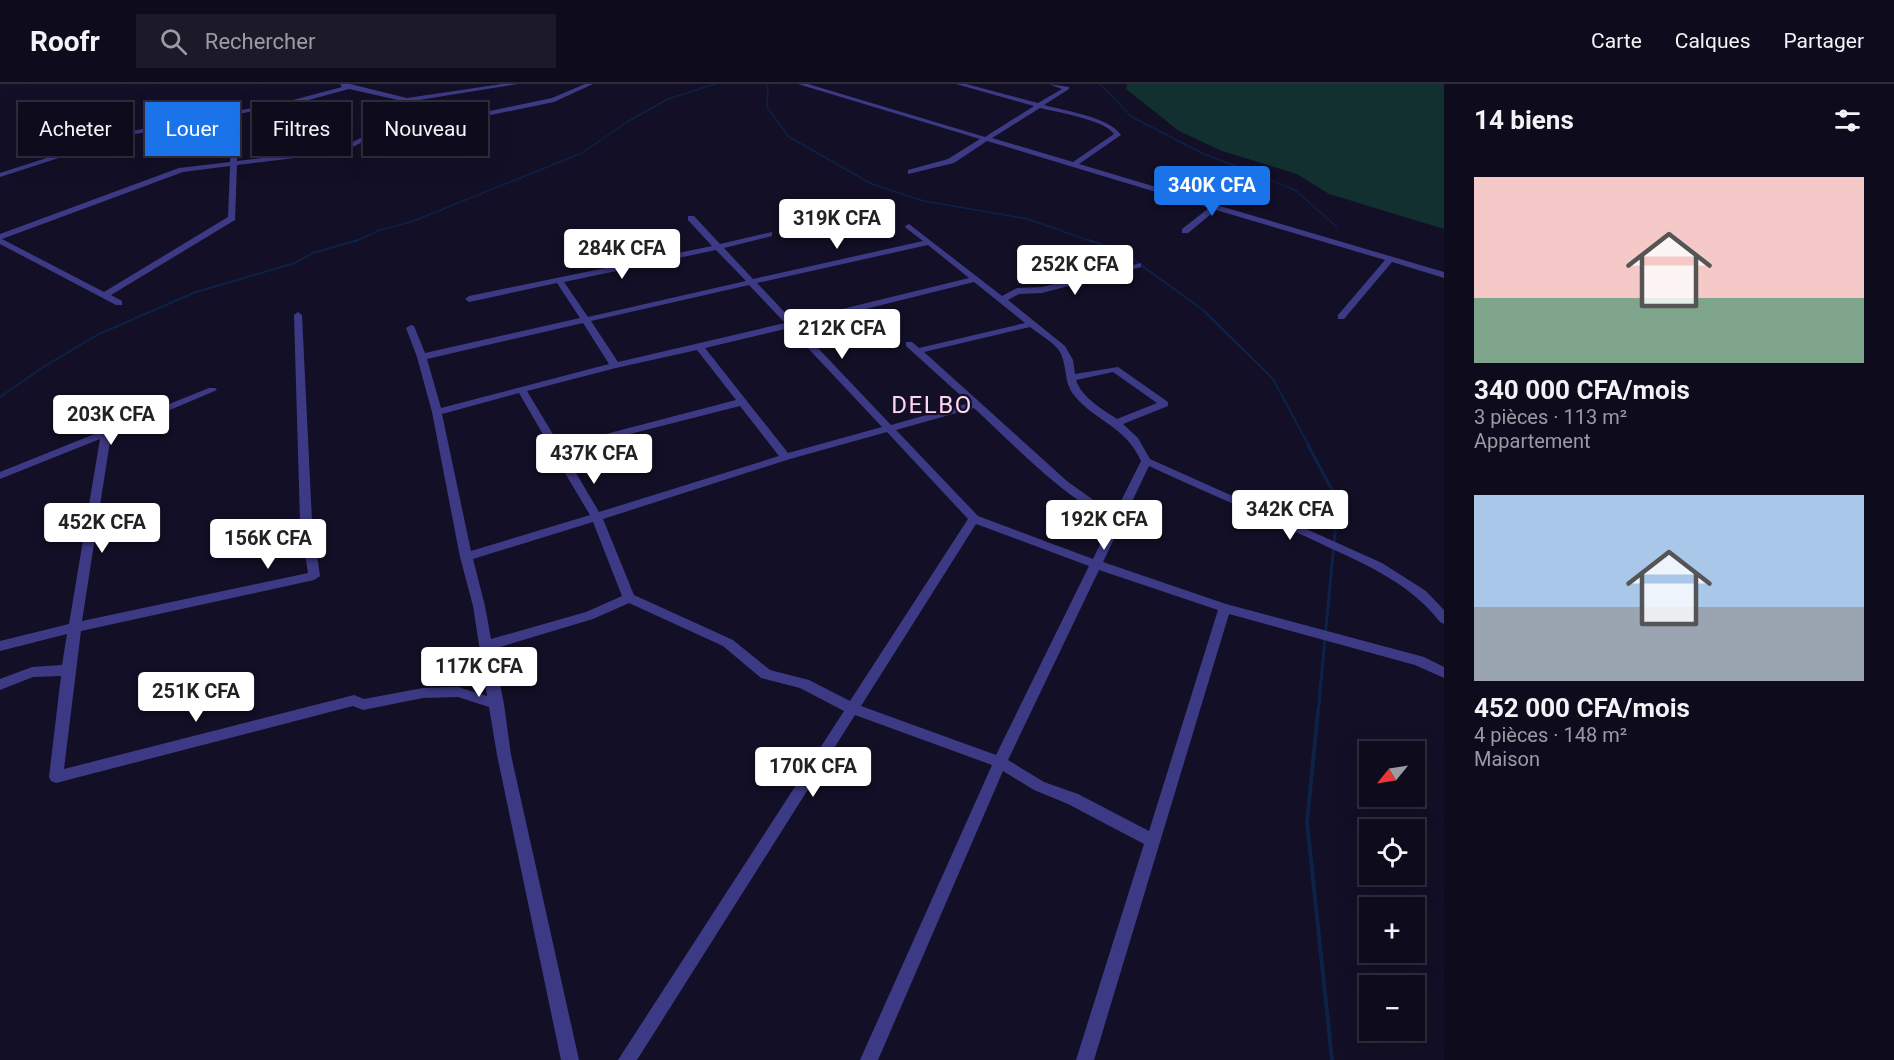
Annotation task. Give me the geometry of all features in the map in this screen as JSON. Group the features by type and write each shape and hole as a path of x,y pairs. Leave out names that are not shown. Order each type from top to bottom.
{"street":[{"path":"338,84 406,100 514,84"},
{"path":"0,237 182,170 343,150 376,132 413,129 555,100 590,84"},
{"path":"801,84 1216,205 1444,275"},
{"path":"959,84 1093,120 1114,129 1118,135 1075,164"},
{"path":"911,172 951,161 1067,88 1052,84"},
{"path":"240,112 294,102 348,85"},
{"path":"0,175 129,133 145,130"},
{"path":"105,295 232,218 235,156"},
{"path":"1185,231 1216,205"},
{"path":"692,218 751,284 974,519 1225,608 1419,661 1444,673"},
{"path":"869,1060 999,762 1146,461 1143,451 1116,423 1072,386 1069,357 1062,348 909,226"},
{"path":"469,299 717,247 768,234"},
{"path":"0,242 119,303"},
{"path":"422,357 929,242"},
{"path":"1341,317 1390,260"},
{"path":"1002,300 1017,291 1042,290 1138,266"},
{"path":"437,412 615,365 699,347 976,279"},
{"path":"559,280 615,365"},
{"path":"0,646 76,627 314,576 306,521 298,315"},
{"path":"1032,324 913,348 974,405 1081,498 1117,519"},
{"path":"411,328 422,357 437,412 466,557 479,606 504,755 570,1060"},
{"path":"699,347 786,456"},
{"path":"1072,378 1115,369 1164,404 1116,423"},
{"path":"0,476 212,390"},
{"path":"522,391 596,516 629,598 728,643 766,674 804,684 851,708 999,762 1039,786 1073,800 1154,841"},
{"path":"555,450 742,402"},
{"path":"466,557 718,480 786,456 974,405"},
{"path":"106,433 68,670 56,777 354,700 363,705 423,693 458,692 497,704"},
{"path":"1146,461 1252,507 1383,570 1430,601 1444,619"},
{"path":"627,1060 974,519"},
{"path":"486,646 589,616 629,598"},
{"path":"1085,1060 1225,608"},
{"path":"0,685 32,672 68,670"}],"green space":[{"path":"1127,84 1444,84 1444,229 1329,194 1297,174 1222,151 1179,131 1126,89"}],"waterway":[{"path":"354,242 380,230 411,222 582,153 627,122 668,99 715,84"},
{"path":"765,84 768,86 767,107 789,137 872,184 924,201 1028,219 1093,242"},
{"path":"1100,84 1132,117 1202,153 1295,190 1337,227"},
{"path":"0,397 45,366 99,334 196,292 295,263 313,253 358,240"},
{"path":"1089,240 1123,252 1203,310 1273,379 1309,446"},
{"path":"1308,445 1338,501 1318,713"},
{"path":"1318,711 1307,822 1332,1060"}],"district":[{"name":"DELBO","path":"932,405"}]}
